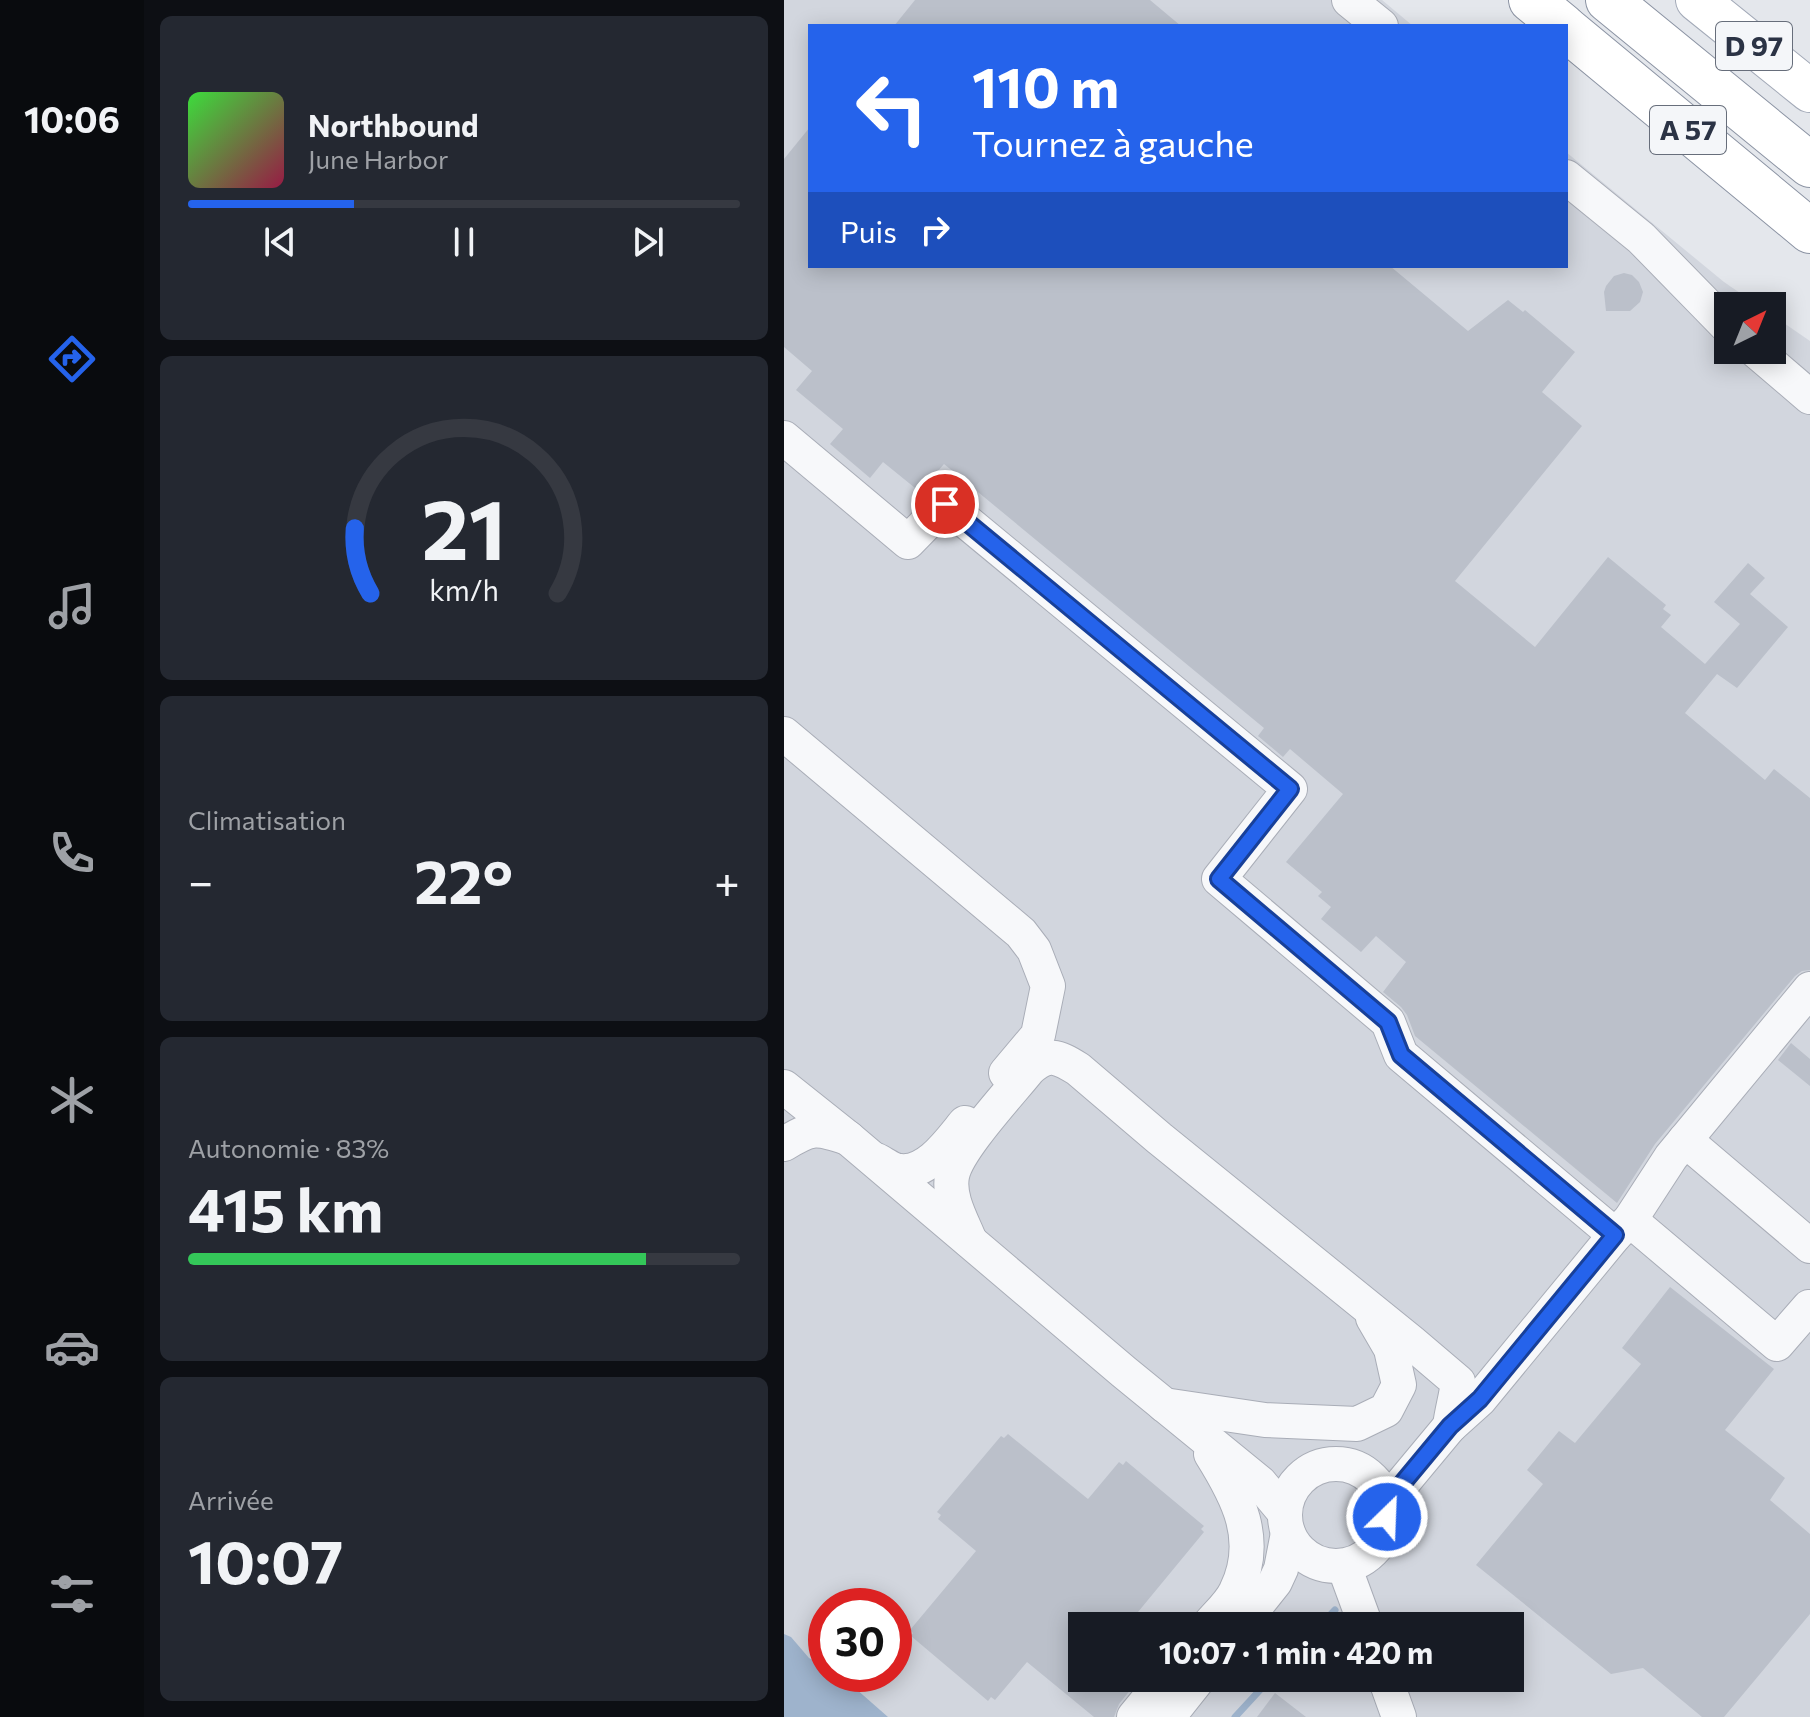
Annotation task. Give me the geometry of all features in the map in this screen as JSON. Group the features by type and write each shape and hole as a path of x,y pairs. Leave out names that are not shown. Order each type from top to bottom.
{"highway":[{"name":"A 57","path":"1531,0 1560,24"},
{"name":"A 57","path":"1608,0 1810,165"},
{"name":"A 57","path":"1568,30 1810,231"}],"main road":[{"name":"D 97","path":"1697,0 1810,91"},
{"name":"D 97","path":"1729,0 1810,64"}],"street":[{"path":"1349,0 1379,24"},
{"path":"1568,179 1641,238 1714,313"},
{"path":"1771,364 1810,397"},
{"path":"784,438 908,542 945,504 1290,789 1219,879 1388,1022 1401,1055 1777,1344 1810,1308"},
{"path":"784,734 1021,933 1034,950 1048,986 1038,1035 942,1152 923,1167 899,1172 821,1129 800,1134 784,1144"},
{"path":"1386,1503 1450,1426 1480,1399 1623,1227 1671,1157 1810,989"},
{"path":"970,1241 954,1201 952,1176 962,1153 1029,1069 1039,1060 1050,1057 1063,1060 1078,1069 1458,1382 1450,1426"},
{"path":"784,1087 1260,1483 1286,1523 1296,1547 1309,1558 1334,1565 1359,1612"},
{"path":"1685,1140 1810,1246"},
{"path":"1164,1405 1265,1420 1357,1424 1386,1410 1399,1385 1391,1349 1365,1305"},
{"path":"1199,1433 1233,1490 1245,1524 1246,1561"},
{"path":"1251,1612 1275,1582 1281,1569 1288,1498 1296,1483 1323,1466 1339,1464 1369,1475 1386,1503 1385,1531 1379,1544 1357,1562 1334,1565 1286,1592 1269,1612"},
{"path":"1219,1612 1235,1592 1251,1546 1258,1538 1286,1523"},
{"path":"1134,1717 1155,1692"},
{"path":"1168,1717 1188,1692"},
{"path":"1185,1717 1205,1692"},
{"path":"1390,1692 1399,1717"}],"shaded area":[{"path":"784,0 1382,0 1411,24 808,24 808,268 1568,268 1568,154 1739,292 1714,292 1714,364 1786,364 1786,325 1810,341 1810,1717 784,1717"}],"water":[{"path":"784,1634 791,1637 808,1657 808,1692 860,1692 888,1717 784,1717"}],"building":[{"path":"915,0 1150,0 1179,24 896,24"},
{"path":"808,129 808,268 1392,268 1468,331 1508,300 1523,312 1525,310 1575,352 1542,392 1582,426 1455,581 1535,647 1608,557 1666,605 1663,609 1671,615 1661,627 1705,664 1740,624 1714,602 1748,563 1765,578 1750,594 1788,627 1737,688 1717,674 1685,713 1765,780 1774,769 1810,798 1810,970 1795,976 1655,1144 1617,1203 1415,1036 1407,1015 1383,992 1406,962 1376,936 1361,952 1321,919 1331,907 1318,896 1322,892 1286,862 1343,794 1290,749 1283,757 1258,736 1264,728 944,464 920,492 883,462 870,478 830,444 843,429 796,390 812,371 784,347 784,159"},
{"path":"1624,273 1632,275 1639,282 1643,292 1640,302 1630,311 1606,311 1606,286 1614,276"},
{"path":"1791,1043 1810,1059 1810,1086 1778,1060"},
{"path":"1670,1287 1774,1369 1725,1430 1785,1478 1770,1500 1810,1534 1810,1614 1724,1717 1702,1717 1643,1668 1611,1674 1476,1565 1543,1484 1527,1470 1559,1431 1575,1443 1641,1364 1622,1348"},
{"path":"1008,1434 1088,1499 1119,1462 1123,1465 1126,1461 1204,1526 1201,1529 1204,1532 1138,1612 1068,1612 1068,1692 1129,1692 1114,1717 1094,1717 1027,1662 995,1700 991,1697 988,1701 912,1637 912,1628 976,1551 938,1519 941,1515 937,1512 1001,1436 1004,1438"},
{"path":"1275,1693 1306,1717 1257,1717"}],"waterway":[{"path":"1235,1717 1258,1692"}],"route":[{"path":"945,504 1290,789 1219,879 1388,1022 1401,1055 1615,1235 1480,1399 1450,1426 1386,1503 1387,1517"}]}
